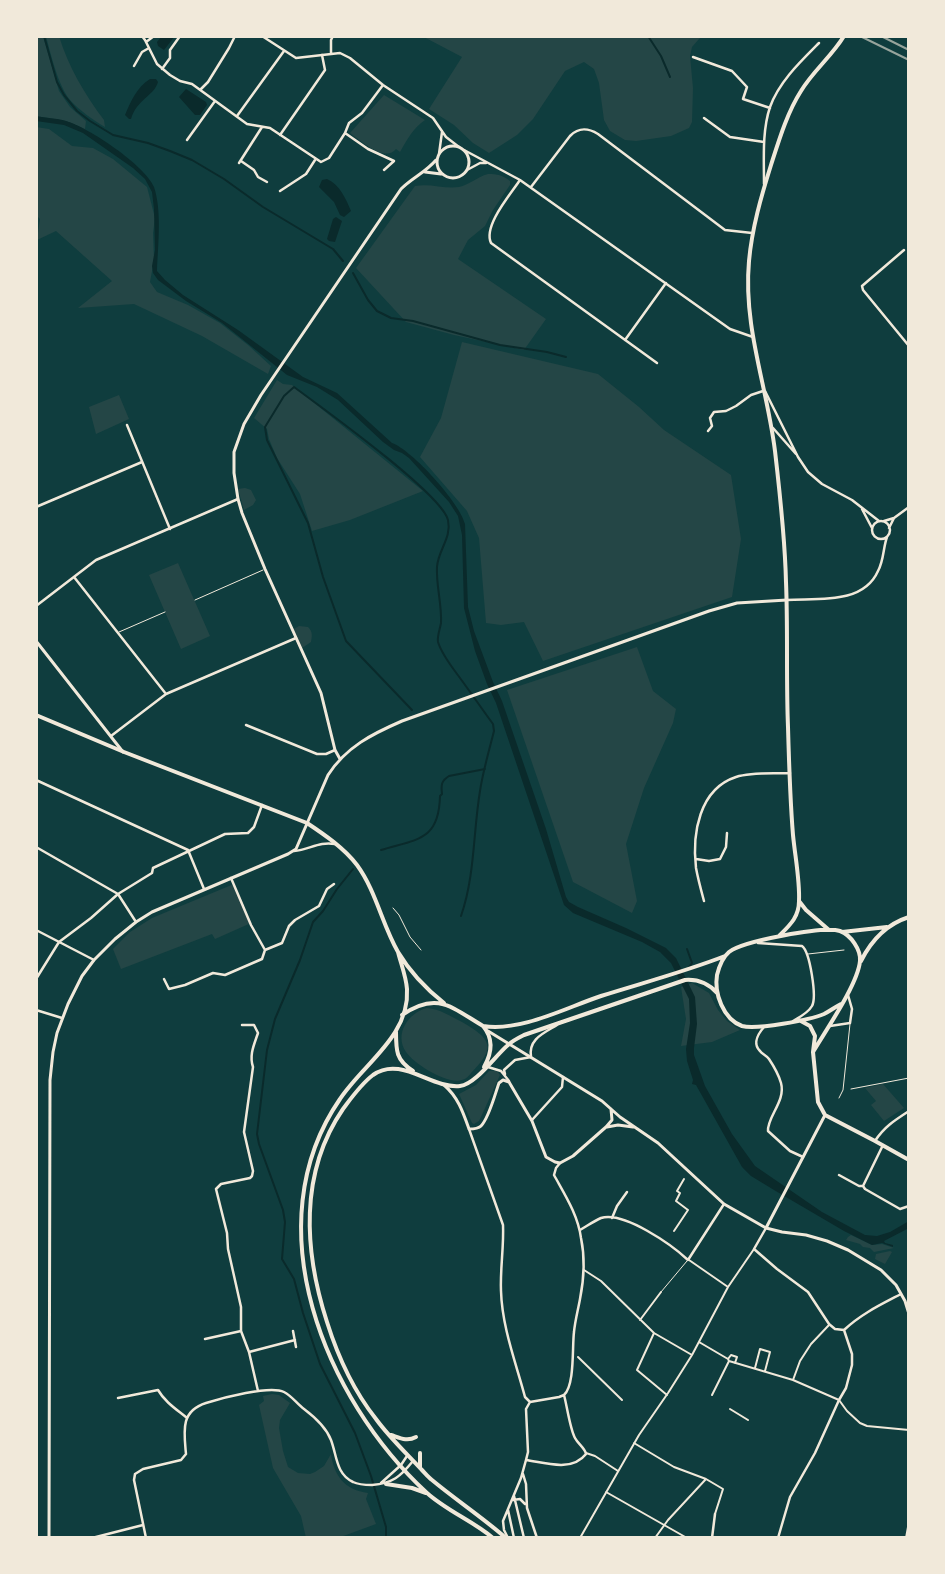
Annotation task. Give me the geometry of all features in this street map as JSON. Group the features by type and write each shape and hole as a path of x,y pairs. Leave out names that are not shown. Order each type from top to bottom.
{"highway":[{"path":"779,936 796,918 799,901 790,773 786,666 787,600 781,509 771,426 762,391 753,337 748,284 752,233 764,185 779,140 794,102 802,89 833,53 844,36"},
{"path":"36,715 124,752 307,823 336,844 357,865 367,882 398,952 407,996 396,1032 373,1061 350,1084 328,1118 310,1158 300,1221 306,1276 326,1346 347,1391 373,1430 401,1465 428,1494 493,1538"},
{"path":"799,901 806,910 829,930"},
{"path":"483,1026 500,1028 521,1024 589,1000 693,968 725,956 736,948 749,943 779,936 829,930 842,932 888,927 909,917"},
{"path":"814,1052 847,993 869,948 888,927"},
{"path":"842,932 855,944 860,959 858,968"},
{"path":"398,952 420,982 444,1003 483,1026 488,1031 491,1053 481,1071"},
{"path":"717,994 718,974 725,956"},
{"path":"507,1538 429,1479 408,1456 376,1419 354,1387 331,1336 314,1275 309,1232 311,1191 318,1160 336,1120 363,1084 378,1072 394,1069 452,1086 461,1086 468,1083 509,1043 524,1035 685,980 697,980 711,986 729,1017 742,1026 765,1026 799,1020 826,1013 841,1004"},
{"path":"402,1016 415,1007 444,1003"},
{"path":"799,1020 810,1026 813,1030 818,1102 825,1115 909,1160"},
{"path":"396,1032 397,1054 404,1064 416,1074"},
{"path":"389,1434 405,1440 416,1437"},
{"path":"420,1453 420,1468"},
{"path":"386,1484 412,1488 428,1494"},
{"path":"907,1538 909,1527"}],"street":[{"path":"142,36 157,64 162,69 180,81 192,84 247,124 270,128 315,160 321,162 329,158 349,123 362,113 383,85"},
{"path":"146,42 154,36"},
{"path":"162,69 170,58 170,50 180,36"},
{"path":"201,90 208,82 235,36"},
{"path":"263,36 296,58 340,53 350,58 383,85 433,118 447,138 464,150 531,187 730,328 753,337"},
{"path":"330,54 333,36"},
{"path":"764,185 764,142 770,108 780,87 798,64 819,44"},
{"path":"134,66 142,52 149,48"},
{"path":"237,116 284,50"},
{"path":"280,135 325,70 322,54"},
{"path":"693,57 732,71 747,87 743,99 770,108"},
{"path":"187,140 215,100"},
{"path":"704,118 730,138 764,142"},
{"path":"262,126 240,162 254,170 258,177 267,182"},
{"path":"531,187 570,136 578,130 589,129 726,230 752,233"},
{"path":"439,154 441,131"},
{"path":"345,133 368,149 394,161 384,170"},
{"path":"340,759 334,750 321,693 265,569 238,500 234,472 234,452 244,424 261,395 401,189 409,180 425,172 436,160 442,149 448,146 460,147"},
{"path":"464,150 469,161 467,170"},
{"path":"280,191 306,174 315,160"},
{"path":"436,160 438,170 442,174 446,177 457,178 467,170 480,164 488,163"},
{"path":"425,172 442,174"},
{"path":"520,180 490,226 488,238 491,243 657,363"},
{"path":"904,250 862,286 863,290 909,346"},
{"path":"625,340 666,283"},
{"path":"761,383 798,457"},
{"path":"708,431 712,426 710,418 714,412 726,411 751,395 762,391"},
{"path":"127,425 170,529"},
{"path":"771,426 814,478 860,506 879,521 884,522 894,518 909,507"},
{"path":"36,507 142,462"},
{"path":"36,606 96,560 238,500"},
{"path":"860,506 872,528 873,534 884,546"},
{"path":"292,851 298,843 328,776 340,759 351,748 375,733 508,683 728,605 750,601 844,597 863,589 875,578 879,571 884,546 894,518"},
{"path":"872,528 879,521"},
{"path":"884,522 890,528"},
{"path":"878,539 887,537"},
{"path":"74,577 166,694"},
{"path":"112,736 166,694 296,638"},
{"path":"36,641 124,752"},
{"path":"246,725 317,754 334,750"},
{"path":"704,901 696,859 696,839 702,808 708,797 717,787 738,777 790,773"},
{"path":"36,780 188,850 204,889"},
{"path":"36,979 59,942 91,918 118,894 152,873 153,868 188,850 225,834 248,832 254,827 262,805"},
{"path":"696,859 709,861 720,859 726,847 727,833"},
{"path":"49,1538 50,1080 53,1052 62,1018 74,990 94,960 136,922 152,912 292,851 325,842 336,844"},
{"path":"36,847 118,894 136,922"},
{"path":"164,979 169,989 185,985 213,973 225,975 262,959 264,950 231,878"},
{"path":"264,950 282,943 289,926 295,920 319,906 328,889 334,884"},
{"path":"36,930 94,960"},
{"path":"749,943 802,946 808,954 814,1000 809,1010 794,1021"},
{"path":"828,1026 850,1023 852,1008 847,993"},
{"path":"36,1010 62,1018"},
{"path":"242,1024 254,1025 258,1033 252,1052 251,1060 253,1067 244,1132 253,1171 250,1178 221,1184 216,1189 227,1233 228,1249 241,1307 241,1331 258,1391"},
{"path":"530,1057 531,1045 535,1038 558,1024"},
{"path":"765,1026 757,1038 756,1045 768,1059 781,1083 782,1090 775,1113 768,1123 768,1131 790,1150 803,1157"},
{"path":"488,1031 563,1076 611,1108 620,1117 658,1143 724,1204 766,1228 782,1232 806,1234 848,1250 881,1270 896,1285 909,1314"},
{"path":"530,1057 515,1060 504,1070 505,1074 532,1121 546,1157 560,1163"},
{"path":"486,1066 497,1069 505,1074"},
{"path":"532,1121 562,1087 563,1076"},
{"path":"470,1129 477,1129 481,1125 499,1083 503,1080 509,1082"},
{"path":"441,1083 456,1098 465,1116 503,1225 502,1307 525,1397 530,1402"},
{"path":"530,1402 559,1398 568,1389 584,1270 580,1230 572,1209 554,1175 560,1163 580,1151 606,1127 613,1117 611,1108"},
{"path":"875,1141 890,1123 909,1111"},
{"path":"580,1538 634,1443 692,1355 728,1287 754,1249 825,1115"},
{"path":"606,1127 626,1126 636,1128"},
{"path":"863,1186 883,1145"},
{"path":"839,1175 859,1186 863,1186 900,1209 909,1206"},
{"path":"674,1230 688,1210 676,1201 680,1194 677,1191 684,1179"},
{"path":"612,1218 617,1206 627,1192"},
{"path":"688,1260 724,1204"},
{"path":"580,1230 602,1218 612,1218 632,1224 652,1233 693,1265 728,1287"},
{"path":"754,1249 777,1270 808,1292 829,1324 835,1329 844,1330 872,1308 901,1294"},
{"path":"584,1270 601,1281 654,1333 692,1355"},
{"path":"640,1320 661,1292"},
{"path":"793,1380 800,1360 810,1344 829,1324"},
{"path":"778,1538 790,1498 816,1453 846,1388 852,1365 852,1354 844,1330"},
{"path":"205,1339 241,1331"},
{"path":"293,1331 296,1347"},
{"path":"654,1333 637,1370 667,1395"},
{"path":"248,1352 295,1340"},
{"path":"699,1342 735,1363 793,1380 839,1400 847,1411 860,1423 867,1426 909,1430"},
{"path":"754,1368 760,1349 770,1352 765,1371"},
{"path":"712,1395 731,1355 736,1358 735,1363"},
{"path":"578,1357 622,1400"},
{"path":"146,1538 134,1480 135,1474 143,1469 181,1460 185,1457 184,1430 187,1418 196,1408 202,1405 258,1391 274,1389 284,1392 317,1419 329,1435 338,1467 353,1482 366,1485 386,1484 406,1470 413,1461"},
{"path":"118,1398 158,1390 170,1405 187,1418"},
{"path":"564,1395 572,1432 579,1444 586,1452 618,1471"},
{"path":"507,1538 503,1525 523,1473 528,1452 526,1409 530,1402"},
{"path":"730,1410 748,1420"},
{"path":"634,1443 674,1467 706,1479 723,1489 715,1514 712,1538"},
{"path":"526,1460 571,1465 581,1460 586,1452"},
{"path":"380,1484 408,1456"},
{"path":"523,1473 527,1508"},
{"path":"655,1538 664,1525 706,1479"},
{"path":"606,1492 687,1538"},
{"path":"512,1501 520,1499 525,1502 537,1538"},
{"path":"512,1501 524,1538"},
{"path":"508,1509 514,1538"},
{"path":"92,1538 143,1525"}],"lane":[{"path":"195,600 265,569"},
{"path":"118,632 165,612"},
{"path":"393,908 399,915 410,937 421,950"},
{"path":"808,954 844,950"},
{"path":"840,1098 843,1090 850,1023"},
{"path":"851,1089 909,1078"},
{"path":"661,1292 688,1260"}],"shaded area":[{"path":"36,36 43,36 59,91 70,107 86,121 85,129 66,121 36,116"},
{"path":"46,36 59,36 72,69 90,101 104,120 105,127 82,111 66,94 55,70"},
{"path":"162,36 175,36 164,50 158,46 157,42"},
{"path":"422,36 703,36 692,47 690,56 693,88 692,122 689,128 671,136 636,141 625,140 610,131 604,120 599,83 594,69 584,62 565,71 533,119 517,135 489,153 473,143 454,125 429,109 462,57"},
{"path":"150,79 156,79 158,82 156,87 141,102 131,119 129,119 125,115 132,100 141,86"},
{"path":"186,89 206,102 207,105 200,115 195,115 179,97"},
{"path":"384,95 425,120 414,130 400,152 396,149 386,154 380,152 366,145 350,133"},
{"path":"36,116 63,120 88,131 128,158 149,178 154,187 158,207 157,271 165,280 183,295 238,330 303,377 337,393 392,443 423,466 445,491 465,524 468,607 474,631 502,701 546,829 566,897 569,902 578,907 666,948 676,958 695,997 697,1024 694,1055 705,1086 732,1134 755,1166 822,1212 865,1235 877,1236 890,1232 909,1221 909,1228 884,1241 893,1245 893,1247 882,1243 872,1245 844,1231 751,1176 742,1167 696,1085 692,1084 693,1080 687,1061 686,1049 690,1023 689,999 671,963 660,952 642,942 573,913 564,905 496,703 475,651 464,608 462,535 458,516 449,502 409,458 383,442 338,400 317,387 287,375 222,323 186,301 158,280 153,273 152,266 155,250 152,192 145,179 133,168 83,133 64,125 36,121"},
{"path":"36,127 49,129 72,146 93,148 113,159 147,187 155,218 153,233 154,260 150,282 157,292 188,305 220,323 271,366 268,374 202,336 134,304 78,308 112,281 56,231 37,240 40,219 36,215"},
{"path":"488,174 505,177 510,181 510,185 485,226 468,240 458,259 546,319 524,350 454,335 406,322 356,268 415,186 459,187"},
{"path":"327,179 345,197 351,211 344,217 340,215 334,202 319,187 322,180"},
{"path":"336,217 342,221 335,242 327,239 333,219"},
{"path":"462,342 598,374 664,430 731,475 741,539 732,597 543,661 524,622 501,625 486,623 479,538 467,511 420,457 441,418"},
{"path":"277,380 283,384 292,385 423,491 350,520 312,531 300,494 277,458 267,429 254,418"},
{"path":"119,395 129,419 96,434 89,407"},
{"path":"245,488 251,490 256,500 253,505 244,510 238,489"},
{"path":"178,563 210,636 181,649 149,575"},
{"path":"299,626 308,627 312,634 311,642 302,648 294,629"},
{"path":"637,647 653,691 676,709 673,723 644,788 626,844 637,901 632,913 573,882 507,690"},
{"path":"234,884 251,923 215,939 212,934 121,969 113,949 130,932 152,918"},
{"path":"692,983 709,993 718,1010 727,1021 740,1030 712,1042 681,1046 686,1019 681,987"},
{"path":"427,1008 441,1011 472,1028 479,1033 487,1044 485,1056 465,1079 456,1081 440,1077 416,1062 406,1052 403,1045 402,1031 414,1014"},
{"path":"489,1071 497,1071 500,1075 479,1121 474,1124 459,1094 476,1085"},
{"path":"883,1084 904,1108 884,1121 871,1105 876,1101 865,1088"},
{"path":"851,1235 872,1245 882,1244 894,1248 874,1252 870,1248 846,1240"},
{"path":"892,1252 885,1264 875,1259 876,1254"},
{"path":"279,1395 290,1403 280,1420 279,1428 288,1467 298,1473 310,1474 324,1466 331,1454 335,1469 342,1481 353,1489 368,1493 366,1499 376,1524 338,1538 306,1538 301,1516 273,1468 259,1405 264,1401 263,1396"}],"waterway":[{"path":"44,36 57,82 64,95 77,111 90,121 113,135 148,143 192,160 224,179 263,207 333,249 343,261"},
{"path":"648,36 661,56 670,77"},
{"path":"353,273 368,300 377,311 391,318 413,321 500,345 547,352 566,357"},
{"path":"412,710 346,641 323,577 308,523 267,440 265,427 284,396 294,387 403,471 440,507 448,520 447,538 437,567 441,616 438,642 448,661 493,724 494,731 481,784 469,886 461,916"},
{"path":"381,850 415,840 424,836 430,830 439,811 442,784 446,778 485,769"},
{"path":"353,869 313,922 300,960 275,1019 267,1050 257,1134 283,1210 285,1222 282,1259 294,1279 320,1364 355,1433 371,1476 386,1527 386,1538"},
{"path":"687,949 692,963 689,967"}],"railway":[{"path":"860,36 909,60"},
{"path":"881,36 909,50"}]}
